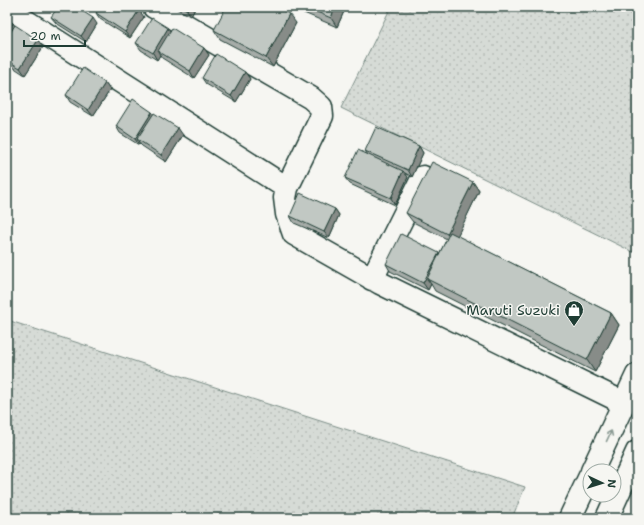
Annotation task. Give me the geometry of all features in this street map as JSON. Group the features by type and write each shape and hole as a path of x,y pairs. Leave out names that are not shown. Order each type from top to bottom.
{"main road":[{"path":"154,7 310,98 321,107 322,116 287,188 285,198 287,214 294,234 372,279 624,403"},
{"path":"7,9 287,188"},
{"path":"372,279 423,177"},
{"path":"596,463 637,375"},
{"path":"607,518 637,452"},
{"path":"570,518 582,493"}],"shaded area":[{"path":"391,7 637,7 637,254 341,108"},
{"path":"7,320 525,487 512,518 7,518"}],"building":[{"path":"58,7 76,7 93,18 81,36 51,17"},
{"path":"100,7 124,7 129,10 131,7 134,7 139,10 125,32 96,13"},
{"path":"226,7 277,7 289,14 266,58 214,30"},
{"path":"305,7 335,7 331,18"},
{"path":"152,18 168,28 153,53 136,43"},
{"path":"7,19 13,23 7,33"},
{"path":"15,25 38,40 20,68 7,60 7,38"},
{"path":"172,28 204,48 190,71 158,51"},
{"path":"216,54 245,72 231,96 202,78"},
{"path":"83,68 105,83 88,110 66,95"},
{"path":"133,99 152,112 135,139 116,126"},
{"path":"154,113 178,128 161,155 137,139"},
{"path":"376,127 419,146 408,170 365,151"},
{"path":"358,150 403,171 391,198 345,178"},
{"path":"432,162 473,182 447,234 406,213"},
{"path":"300,193 335,209 324,232 290,216"},
{"path":"450,232 611,313 587,360 427,279"},
{"path":"401,234 439,253 423,283 386,264"}],"place":[{"name":"Maruti Suzuki","path":"574,327"}]}
